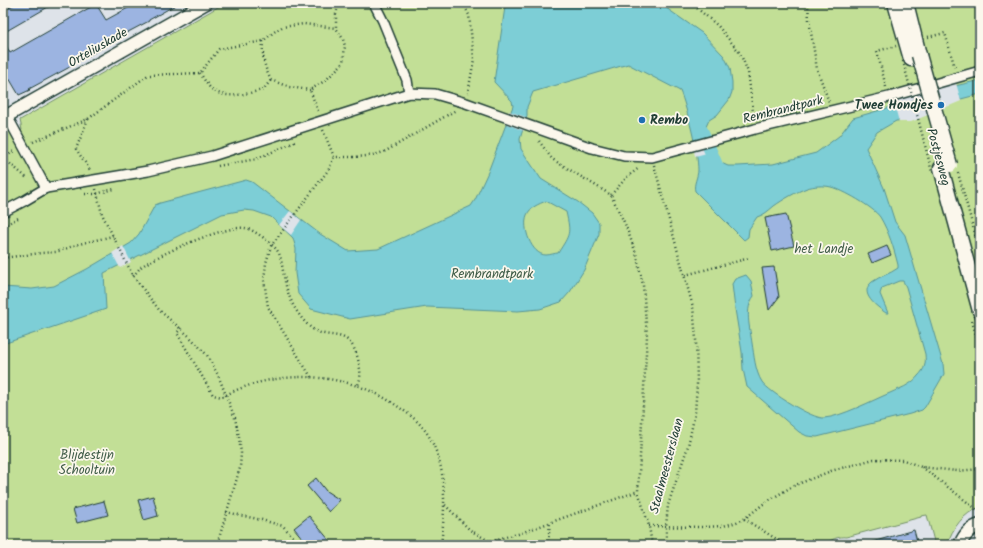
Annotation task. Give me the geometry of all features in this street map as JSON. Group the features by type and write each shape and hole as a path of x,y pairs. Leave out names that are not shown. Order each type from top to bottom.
{"street":[{"name":"Orteliuskade","path":"4,115 206,3"},
{"path":"374,3 407,80 408,93"},
{"name":"Postjesweg","path":"895,3 945,169 980,276"},
{"name":"Postjesweg","path":"906,3 911,58"},
{"name":"Rembrandtpark","path":"95,179 148,171 212,156 408,93 435,94 466,103 592,148 624,156 652,157 980,71"},
{"path":"4,115 46,188"},
{"name":"Postjesweg","path":"945,169 980,311"},
{"path":"3,212 46,188 95,179"},
{"path":"960,545 963,538 973,527 980,525"}],"path":[{"path":"464,3 469,15 474,59 466,103"},
{"path":"691,3 718,26 740,53 748,72 755,129"},
{"path":"808,3 808,20 817,69 832,111"},
{"path":"200,73 219,49 263,41 282,27 304,24 336,28"},
{"path":"923,38 945,32 952,60"},
{"path":"263,41 262,54 265,69 271,80 289,87 310,90"},
{"path":"884,79 876,51 898,45"},
{"path":"911,58 945,169 980,252"},
{"path":"200,73 207,84 215,92 228,96 263,90 271,80"},
{"path":"23,146 88,119 148,74 200,73"},
{"path":"88,119 76,149 95,179"},
{"path":"532,126 535,134 552,159 611,195 625,224 636,253 643,285 647,336 638,491 649,526 652,545"},
{"path":"311,377 268,307 264,280 266,263 271,246 329,169 334,157"},
{"path":"611,195 627,177 652,157"},
{"name":"Staalmeesterslaan","path":"652,157 685,275 692,307 696,339 695,413 688,446 668,505 666,545"},
{"path":"3,161 7,161 27,177 37,194"},
{"path":"78,194 96,194 102,214 133,276 160,311 180,328 207,355 218,374 238,430 241,453 240,468 217,545"},
{"path":"3,226 22,215"},
{"path":"133,276 140,268 155,259 198,239 231,229 244,228 255,231 277,250 290,300 303,320 312,329 319,332 344,337 351,342 359,364 361,377 358,385"},
{"path":"3,258 56,252 79,244 113,236"},
{"path":"685,275 750,258"},
{"path":"180,328 177,333 213,395 222,397 246,386 262,381 284,377 311,377 358,385 390,400 413,417 422,426 430,438 439,460 444,486 445,505 441,545"},
{"path":"649,526 703,527 723,526 734,523 744,519 766,502 793,486 812,478 874,459 904,460 921,467 980,512"},
{"path":"921,467 957,471 980,469"},
{"path":"463,545 518,534 638,491"},
{"path":"445,505 470,530 489,541"},
{"path":"226,512 268,521 283,526 301,545"},
{"path":"744,519 778,540 778,545"},
{"path":"548,545 550,522"}],"green space":[{"name":"Rembrandtpark","path":"225,3 980,3 980,507 969,513 959,522 955,527 947,545 935,545 927,515 846,537 837,538 824,545 3,545 3,130 10,125 15,134 22,130 20,120"}],"water":[{"path":"507,3 659,3 702,33 724,56 730,68 732,92 729,100 717,115 709,120 705,129 710,153 713,158 728,166 773,164 816,153 839,136 853,118 891,107 905,98 980,80 980,94 961,99 911,120 896,121 877,132 866,148 884,188 895,222 905,235 943,364 944,374 925,407 922,410 910,414 817,437 807,436 799,432 747,387 743,369 732,284 735,279 746,275 751,281 754,296 749,307 748,319 756,368 762,382 773,392 791,404 818,417 831,417 857,408 902,388 916,378 924,366 925,354 903,281 899,281 882,288 880,294 888,313 878,307 870,299 867,291 868,286 872,282 898,268 891,241 880,217 871,209 857,199 843,192 831,187 822,186 807,188 782,201 764,214 757,217 749,229 748,237 744,240 695,191 698,162 689,119 680,91 628,64 533,92 527,107 527,116 520,139 521,149 541,179 578,202 592,213 599,223 599,234 584,270 570,292 561,302 540,309 518,311 427,307 350,319 311,309 298,294 295,273 296,249 293,238 271,217 254,211 244,210 222,214 104,273 106,309 3,344 3,287 32,289 54,286 87,269 131,243 139,234 155,205 160,203 246,180 252,182 320,234 348,251 378,249 471,206 488,172 513,106 512,101 494,82 505,7","holes":["546,201 566,212 569,230 562,247 558,253 546,255 541,254 532,246 529,240 526,226 528,212 535,206"]}],"pier":[{"path":"956,83 961,101 911,122 899,122 894,103 904,96"},
{"path":"509,111 528,118 524,131 504,123"},
{"path":"709,138 711,152 695,156 692,143"},
{"path":"290,211 301,220 291,235 279,225"},
{"path":"123,246 131,262 120,268 112,253"}],"building":[{"path":"17,3 55,3 3,33 3,11"},
{"path":"137,3 179,3 19,95 9,78 6,78 3,74 3,40 10,53 96,4 106,20"},
{"path":"786,214 794,246 772,251 765,218"},
{"path":"887,246 891,255 872,263 868,254"},
{"path":"774,267 779,297 769,310 762,268"},
{"path":"316,478 326,491 340,500 329,512 307,486"},
{"path":"153,496 158,516 144,520 138,500"},
{"path":"104,501 108,515 77,523 73,509"},
{"path":"309,516 330,541 325,545 308,545 294,528"},
{"path":"914,530 918,545 873,545 872,542"}],"waterway":[{"path":"702,131 720,173"}],"place":[{"name":"Twee Hondjes","path":"941,105"},
{"name":"Rembo","path":"642,120"}],"park label":[{"name":"het Landje","path":"824,249"},
{"name":"Blijdestijn Schooltuin","path":"87,462"}]}
